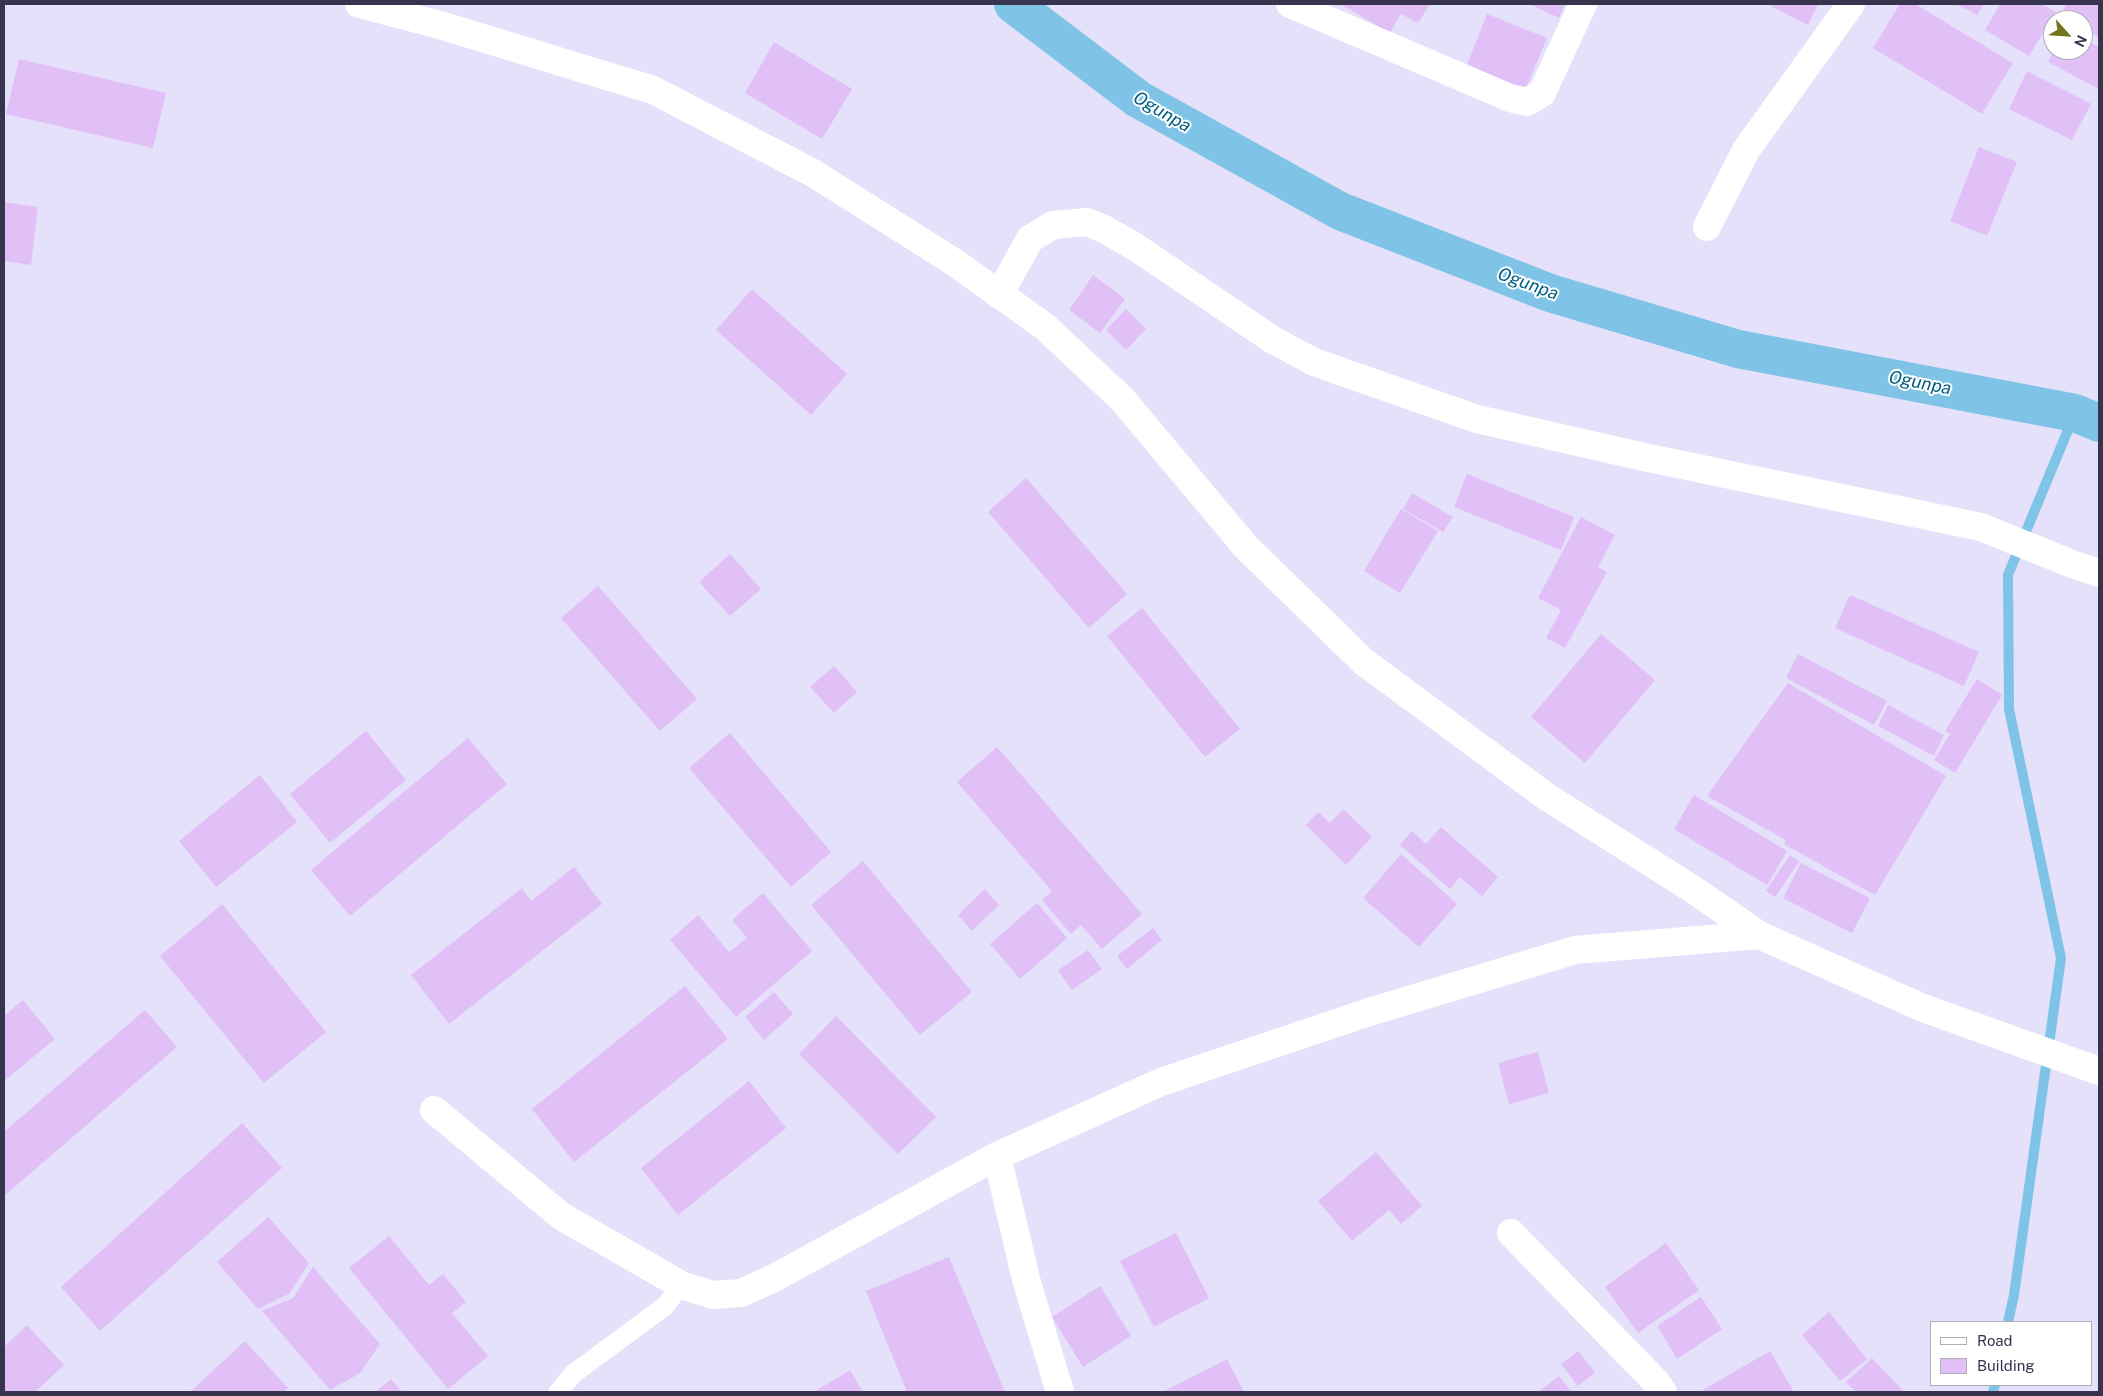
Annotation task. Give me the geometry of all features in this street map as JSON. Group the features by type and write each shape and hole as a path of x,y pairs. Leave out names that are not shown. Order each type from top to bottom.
{"street":[{"path":"358,4 440,25 653,90 813,173 954,262 1044,326 1122,399 1246,547 1364,662 1547,797 1697,892 1759,935 1923,1008 2099,1071"},
{"path":"1290,4 1510,98 1527,102 1542,93 1584,4"},
{"path":"1707,227 1746,150 1851,4"},
{"path":"999,295 1030,239 1053,225 1087,222 1134,246 1273,340 1314,362 1477,420 1982,528 2099,573"},
{"path":"434,1110 561,1216 681,1285 713,1295 741,1293 774,1278 997,1156 1161,1082 1369,1012 1575,950 1759,935"},
{"path":"997,1156 1026,1279 1060,1392"},
{"path":"1510,1233 1663,1392"}],"lane":[{"path":"558,1392 573,1374 665,1306 681,1285"}],"building":[{"path":"1340,4 1430,4 1418,23 1401,14 1390,33"},
{"path":"1530,4 1565,4 1559,18"},
{"path":"1770,4 1818,4 1808,25"},
{"path":"1900,4 1915,4 2013,63 1982,114 1873,48"},
{"path":"1956,4 1984,4 1977,15"},
{"path":"2000,4 2041,4 2052,10 2043,10 2043,33 2029,56 1985,30"},
{"path":"2066,4 2099,4 2099,37 2093,34 2093,10 2063,10"},
{"path":"1487,14 1547,38 1524,93 1465,70"},
{"path":"774,42 852,89 822,139 745,93"},
{"path":"2093,44 2099,47 2099,89 2048,62 2049,60 2093,60"},
{"path":"19,59 166,93 153,148 6,114"},
{"path":"2027,71 2091,104 2072,140 2009,109"},
{"path":"1979,147 2017,162 1987,236 1950,221"},
{"path":"4,202 38,207 31,265 4,261"},
{"path":"1093,275 1125,299 1100,333 1069,310"},
{"path":"752,289 847,374 811,415 716,330"},
{"path":"1126,309 1146,329 1126,350 1106,330"},
{"path":"1467,474 1574,517 1561,550 1454,507"},
{"path":"1026,478 1127,594 1089,628 988,512"},
{"path":"1412,493 1453,517 1443,532 1403,509"},
{"path":"1401,509 1438,531 1400,593 1364,571"},
{"path":"1581,517 1615,535 1598,567 1607,572 1565,648 1546,638 1561,610 1538,598"},
{"path":"730,554 761,589 730,616 699,582"},
{"path":"598,586 697,699 660,731 561,618"},
{"path":"1850,595 1979,652 1964,686 1835,628"},
{"path":"1142,608 1240,729 1205,757 1107,636"},
{"path":"1601,634 1655,680 1585,763 1531,717"},
{"path":"1798,654 1887,701 1874,725 1786,678"},
{"path":"834,666 857,692 834,713 810,687"},
{"path":"1977,679 2002,695 1955,773 1934,760 1950,734 1945,731"},
{"path":"1788,683 1946,776 1875,895 1784,844 1786,840 1707,796"},
{"path":"1888,705 1944,735 1934,756 1878,726"},
{"path":"366,731 406,780 330,843 290,794"},
{"path":"730,733 831,852 791,887 689,768"},
{"path":"468,738 507,784 350,916 311,870"},
{"path":"997,747 1142,914 1102,949 1081,925 1071,934 1042,900 1052,891 957,782"},
{"path":"260,775 297,822 216,887 179,841"},
{"path":"1694,795 1787,851 1767,885 1674,829"},
{"path":"1343,809 1372,837 1346,865 1306,825 1318,812 1330,823"},
{"path":"1441,827 1498,877 1482,896 1460,877 1450,889 1400,845 1412,831 1426,844"},
{"path":"1401,854 1457,904 1419,947 1363,898"},
{"path":"1790,855 1799,862 1775,897 1766,891"},
{"path":"863,861 972,992 920,1035 811,905"},
{"path":"1801,863 1870,898 1852,933 1783,898"},
{"path":"574,867 602,904 449,1024 411,975 522,888 531,901"},
{"path":"985,889 999,905 972,931 958,915"},
{"path":"763,893 812,951 736,1017 670,940 698,915 729,952 747,938 732,920"},
{"path":"1037,903 1067,938 1020,979 990,944"},
{"path":"222,904 326,1032 264,1083 160,956"},
{"path":"1153,928 1162,940 1127,969 1117,956"},
{"path":"1088,950 1102,969 1072,990 1058,970"},
{"path":"685,986 728,1039 574,1162 532,1109"},
{"path":"774,992 793,1014 764,1040 745,1017"},
{"path":"23,1000 55,1039 4,1081 4,1016"},
{"path":"145,1010 177,1047 4,1196 4,1132"},
{"path":"836,1016 936,1117 898,1154 799,1054"},
{"path":"1538,1052 1549,1093 1509,1104 1498,1063"},
{"path":"749,1081 786,1128 678,1215 641,1168"},
{"path":"242,1123 282,1168 100,1331 61,1287"},
{"path":"1376,1152 1422,1206 1401,1224 1389,1210 1352,1241 1318,1201"},
{"path":"268,1217 309,1263 289,1294 258,1309 217,1262"},
{"path":"1176,1233 1209,1298 1154,1327 1120,1261"},
{"path":"389,1236 429,1285 443,1274 466,1302 452,1313 488,1356 448,1389 349,1268"},
{"path":"1666,1243 1699,1290 1638,1333 1605,1287"},
{"path":"949,1257 1005,1392 907,1392 866,1291"},
{"path":"313,1267 380,1344 360,1373 330,1390 262,1311 293,1298"},
{"path":"1100,1286 1131,1336 1083,1367 1052,1317"},
{"path":"1701,1297 1722,1329 1677,1359 1657,1326"},
{"path":"1829,1312 1867,1359 1840,1381 1802,1335"},
{"path":"27,1325 64,1365 35,1392 4,1392 4,1347"},
{"path":"245,1341 288,1388 283,1392 190,1392"},
{"path":"1578,1351 1595,1372 1578,1386 1561,1364"},
{"path":"1770,1351 1794,1392 1704,1392 1703,1390"},
{"path":"1872,1358 1904,1392 1856,1392 1846,1382"},
{"path":"1227,1359 1244,1392 1163,1392"},
{"path":"850,1370 863,1392 814,1392"},
{"path":"1559,1376 1572,1392 1538,1392"},
{"path":"391,1379 402,1392 376,1392"}],"waterway":[{"name":"Ogunpa","path":"1013,4 1138,99 1340,211 1550,293 1738,349 2075,413 2099,423"},
{"path":"2008,1321 2014,1295 2061,958 2009,709 2008,575 2075,413"},
{"path":"1993,1392 1995,1386"}]}
